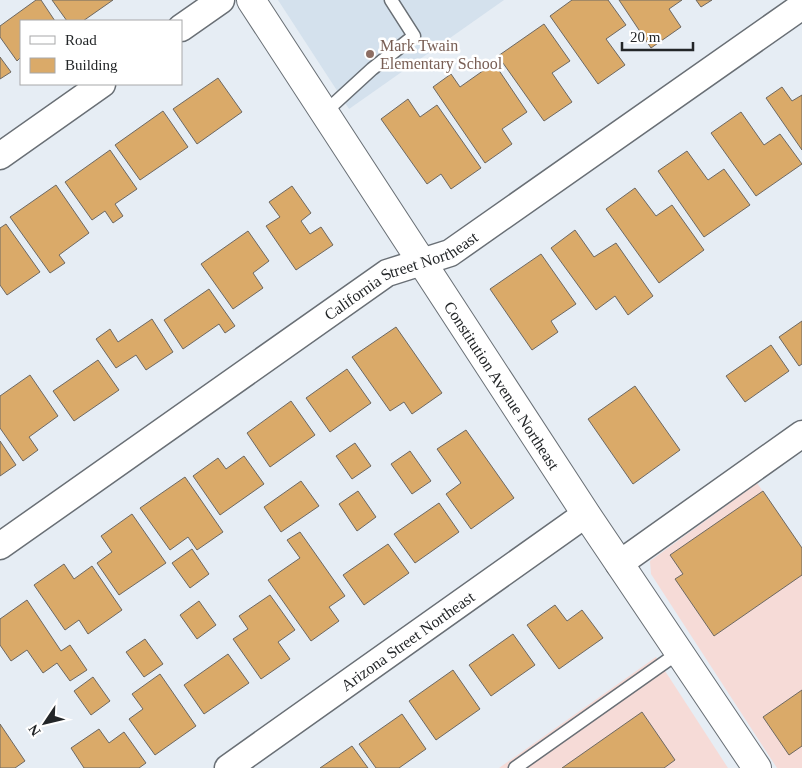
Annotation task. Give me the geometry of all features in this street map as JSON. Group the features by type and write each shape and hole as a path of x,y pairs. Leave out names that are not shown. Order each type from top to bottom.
{"street":[{"path":"182,27 221,0"},
{"name":"Constitution Avenue Northeast","path":"251,0 586,514 756,768"},
{"name":"California Street Northeast","path":"0,546 386,273 450,253 802,6"},
{"path":"0,156 101,85"},
{"path":"619,564 802,434"},
{"name":"Arizona Street Northeast","path":"228,768 586,514"}],"lane":[{"path":"324,113 414,36 391,0"},
{"path":"515,768 678,653"}],"shaded area":[{"name":"Mark Twain Elementary School","path":"278,0 504,0 349,109"},
{"path":"757,483 802,548 802,768 777,768 651,574 650,561"},
{"path":"656,657 728,768 499,768"}],"building":[{"path":"36,0 41,0 54,20 20,20 20,58 17,61 0,37 0,26"},
{"path":"52,0 113,0 84,20 66,20"},
{"path":"572,0 608,0 626,25 606,39 625,65 598,84 550,16"},
{"path":"619,0 682,0 669,9 681,27 651,48"},
{"path":"696,0 712,0 701,7"},
{"path":"544,24 570,61 552,73 572,102 544,121 498,56"},
{"path":"0,57 11,72 0,79"},
{"path":"494,63 527,112 502,129 512,144 485,163 433,87 451,74 460,87"},
{"path":"218,78 242,112 197,144 173,109"},
{"path":"782,87 792,101 802,95 802,150 766,98"},
{"path":"408,99 420,117 437,105 481,168 451,189 441,174 427,184 381,119"},
{"path":"163,111 188,147 140,180 115,145"},
{"path":"741,112 764,145 780,134 802,164 756,196 711,133"},
{"path":"110,150 137,189 115,204 123,216 113,223 105,211 92,220 65,182"},
{"path":"687,151 708,180 724,169 750,205 704,237 658,171"},
{"path":"56,185 89,233 59,255 65,263 50,273 10,217"},
{"path":"292,186 311,213 301,221 310,234 321,227 333,245 296,270 266,226 280,217 269,202"},
{"path":"635,188 656,216 672,205 704,250 659,283 606,209"},
{"path":"6,224 40,272 7,295 0,285 0,228"},
{"path":"575,230 594,257 616,243 653,296 628,315 615,296 596,310 551,248"},
{"path":"248,231 269,261 253,273 263,288 233,309 201,264"},
{"path":"541,254 576,304 551,321 558,332 532,350 490,289"},
{"path":"209,289 235,326 225,333 219,324 183,349 164,320"},
{"path":"152,319 173,352 146,370 136,355 116,368 96,339 110,329 118,342"},
{"path":"802,321 802,364 799,366 779,337"},
{"path":"396,327 442,393 412,414 404,402 390,411 352,357"},
{"path":"771,345 789,371 745,402 726,376"},
{"path":"98,360 119,390 74,421 53,391"},
{"path":"347,369 371,403 330,432 306,398"},
{"path":"30,375 58,416 29,437 38,450 23,461 0,428 0,396"},
{"path":"635,386 680,450 633,484 588,419"},
{"path":"291,401 315,435 270,467 247,433"},
{"path":"466,430 514,498 471,529 446,494 461,483 437,449"},
{"path":"0,441 16,465 0,476"},
{"path":"355,443 371,466 352,479 336,456"},
{"path":"410,451 431,481 412,494 391,464"},
{"path":"244,456 264,484 220,515 193,476 218,458 226,469"},
{"path":"185,477 223,532 197,550 188,537 170,550 140,508"},
{"path":"301,481 319,506 281,532 264,507"},
{"path":"358,491 376,517 357,531 339,504"},
{"path":"763,491 802,548 802,575 714,636 675,579 683,574 670,555"},
{"path":"439,503 459,532 415,563 394,534"},
{"path":"132,514 166,563 119,595 97,563 112,552 101,536"},
{"path":"300,532 345,596 329,607 339,621 311,641 268,580 300,558 287,540"},
{"path":"388,544 409,573 364,605 343,575"},
{"path":"192,549 209,574 190,588 172,563"},
{"path":"64,564 74,579 92,566 122,610 88,634 79,620 65,630 34,585"},
{"path":"270,595 295,630 278,642 290,659 261,679 233,639 248,629 239,616"},
{"path":"27,600 61,651 70,645 87,670 70,681 57,663 43,673 27,650 11,661 0,645 0,619"},
{"path":"199,601 216,625 197,639 180,615"},
{"path":"555,605 567,621 582,610 603,638 559,669 527,625"},
{"path":"513,634 535,665 491,696 469,665"},
{"path":"145,639 163,664 144,677 126,652"},
{"path":"228,654 249,683 204,714 184,685"},
{"path":"453,670 480,709 436,740 409,701"},
{"path":"160,674 196,726 155,755 129,719 143,709 132,694"},
{"path":"93,677 110,701 91,715 74,691"},
{"path":"802,690 802,746 789,755 763,717"},
{"path":"642,712 675,760 664,768 562,768"},
{"path":"402,714 426,749 399,768 376,768 359,744"},
{"path":"0,724 25,761 15,768 0,768"},
{"path":"99,729 109,743 124,732 146,763 139,768 84,768 71,748"},
{"path":"352,746 368,768 320,768"}],"place":[{"name":"Mark Twain Elementary School","path":"370,54"}]}
